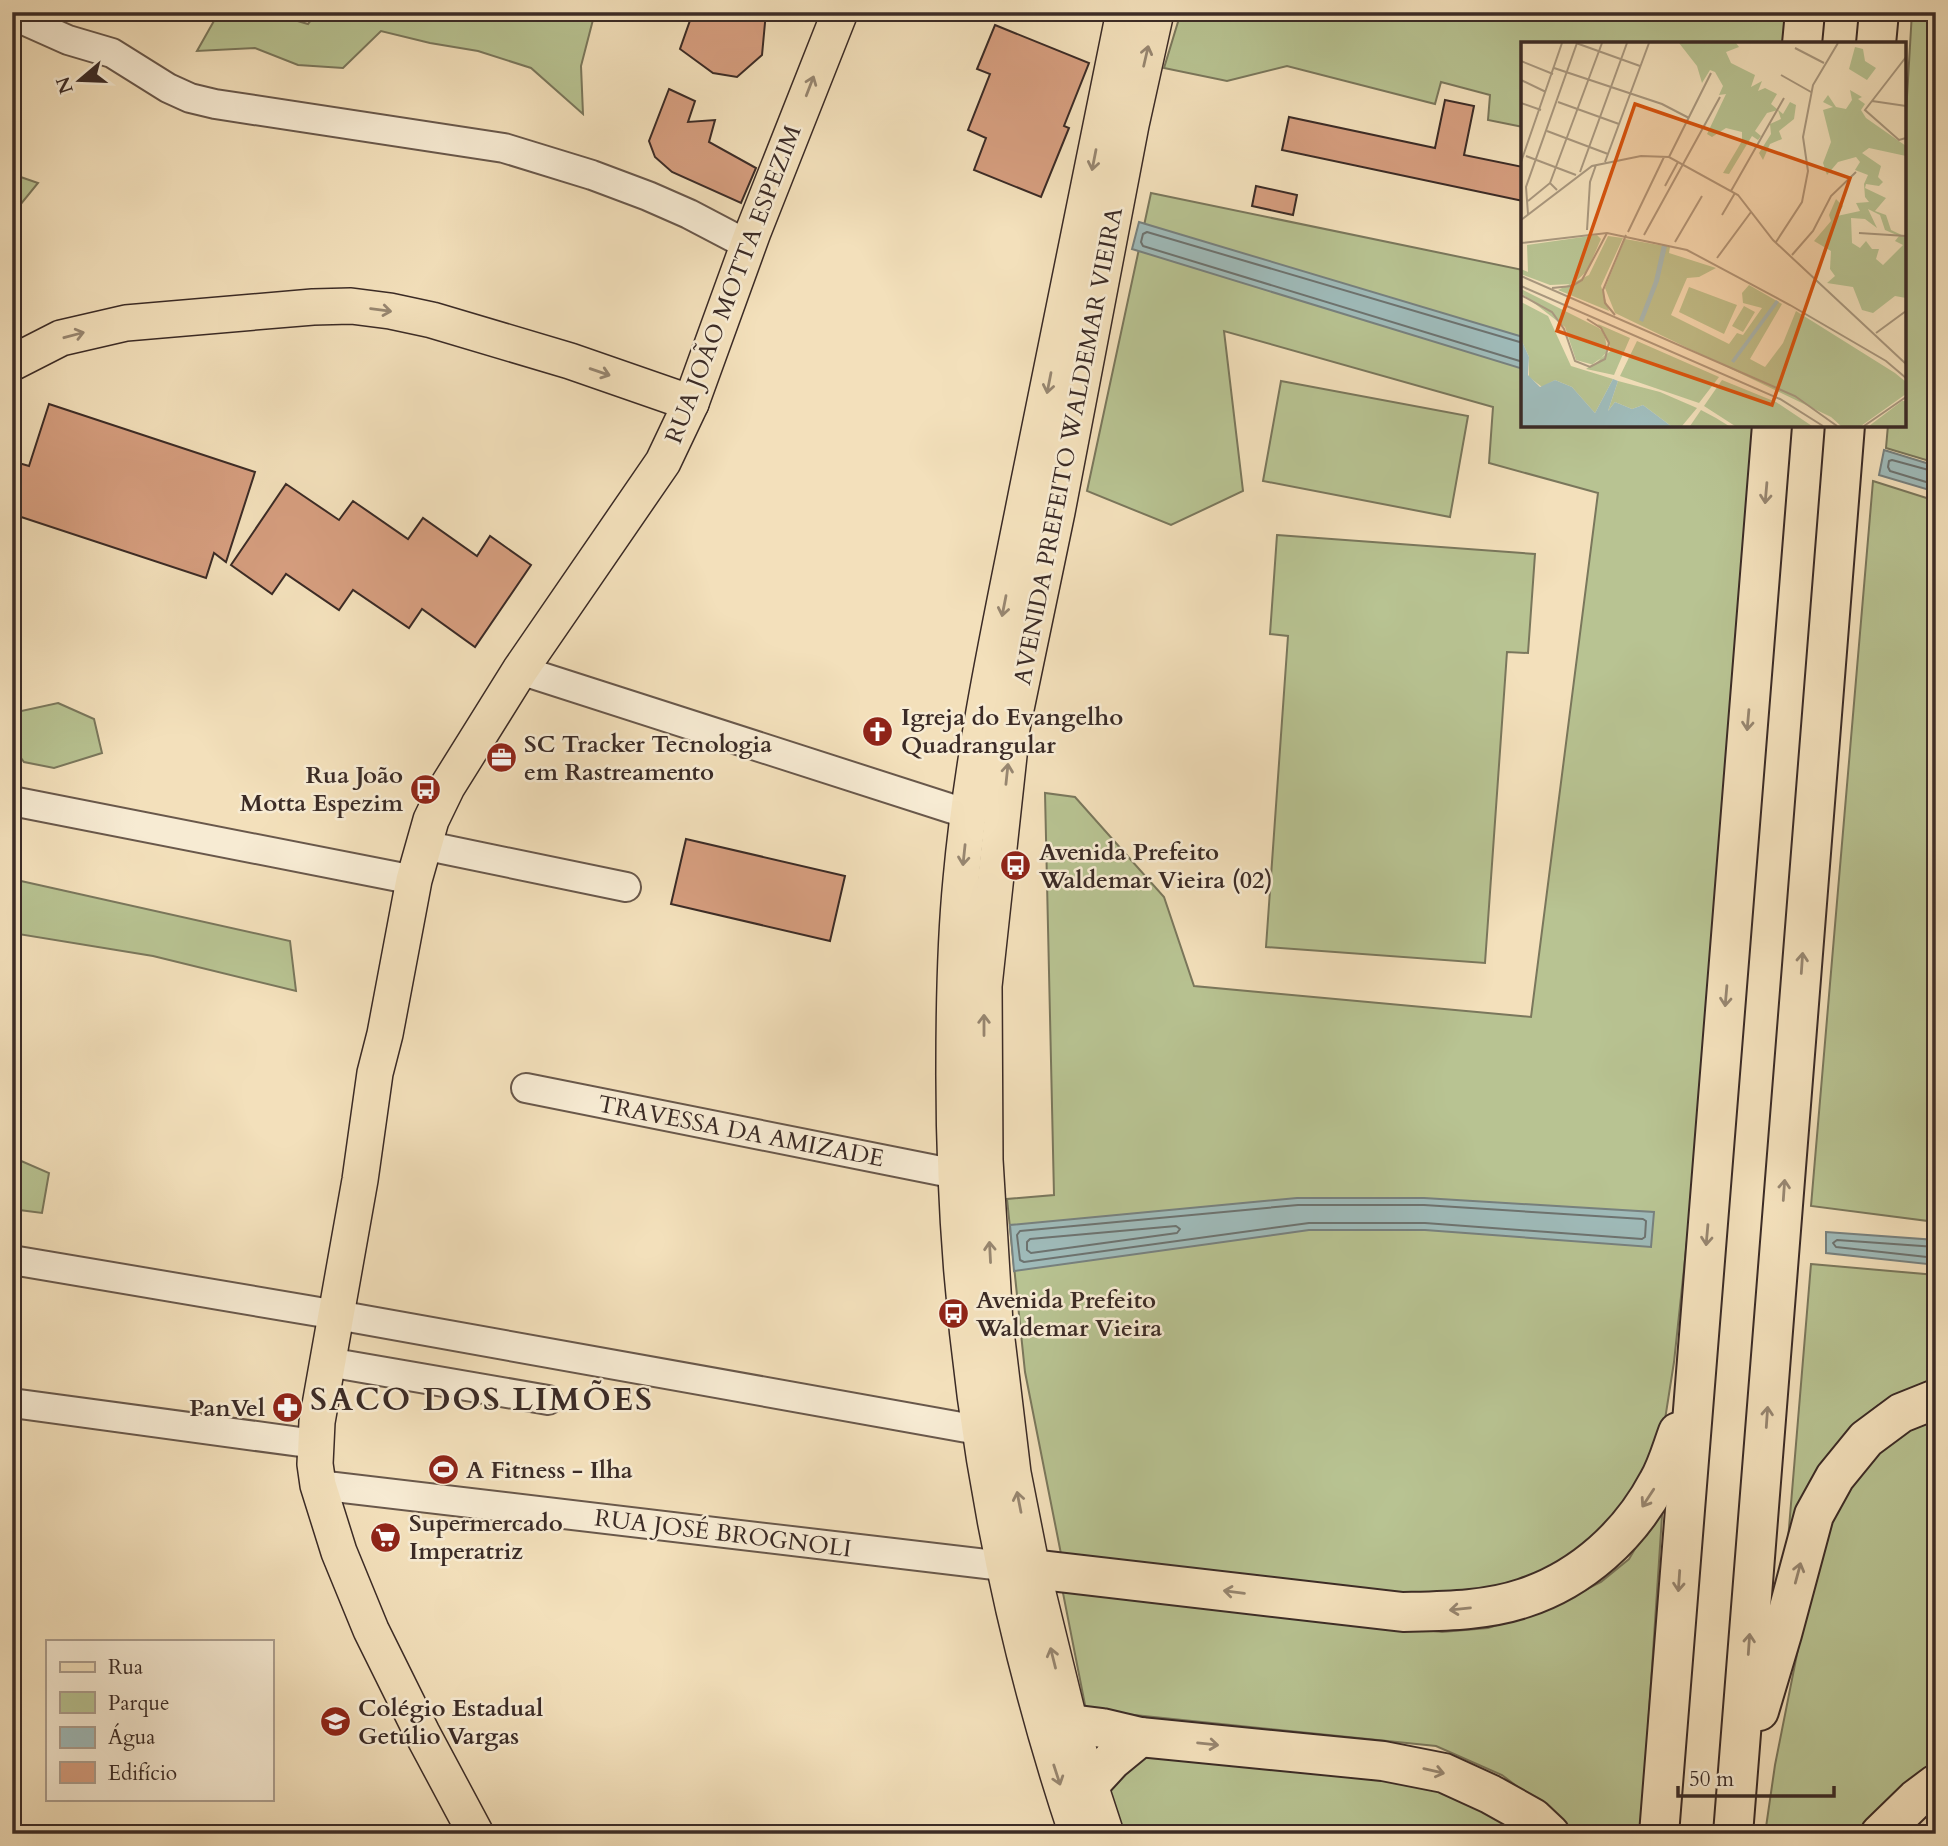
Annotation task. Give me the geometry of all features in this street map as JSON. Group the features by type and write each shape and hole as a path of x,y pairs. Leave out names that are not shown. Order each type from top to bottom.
{"highway":[{"path":"1802,42 1805,12"},
{"path":"1876,42 1879,12"},
{"path":"1659,1834 1772,427"},
{"path":"1734,1834 1845,427"},
{"path":"1017,1568 1403,1612 1460,1610 1519,1600 1569,1579 1608,1548 1635,1518 1659,1481 1693,1391"},
{"path":"1738,1780 1814,1515 1835,1477 1866,1439 1901,1413 1936,1399"},
{"path":"1054,1720 1140,1737 1383,1761 1444,1773 1533,1818 1550,1834"},
{"path":"1090,1785 1112,1760 1140,1737"},
{"path":"1880,1834 1916,1798 1936,1784"}],"main road":[{"name":"RUA JOÃO MOTTA ESPEZIM","path":"476,1834 371,1630 339,1552 318,1485 315,1444 360,1180 375,1073 386,1034 414,880 431,820 447,787 520,670 663,462 691,403 748,245 840,12"},
{"name":"AVENIDA PREFEITO WALDEMAR VIEIRA","path":"1077,1834 1054,1720 1017,1568 978,1430 963,1290 954,1105 973,938 1012,728 1057,512 1116,122 1124,12"},
{"name":"AVENIDA PREFEITO WALDEMAR VIEIRA","path":"1017,1568 1013,1473 995,1323 984,1130 984,986 973,938 968,814 993,662 1116,122 1156,12"},
{"path":"12,363 61,338 126,323 302,307 351,306 432,320 569,361 691,403"},
{"name":"AVENIDA PREFEITO WALDEMAR VIEIRA","path":"1054,1720 1090,1785 1107,1834"}],"street":[{"path":"12,15 68,40 111,53 168,88 191,98 215,104 503,148 592,175 648,196 748,245"},
{"path":"520,670 968,814"},
{"path":"12,802 414,880"},
{"path":"423,845 626,887"},
{"name":"TRAVESSA DA AMIZADE","path":"526,1088 956,1174"},
{"path":"12,1260 337,1315 978,1430"},
{"path":"328,1363 548,1400"},
{"path":"12,1403 315,1444"},
{"name":"RUA JOSÉ BROGNOLI","path":"318,1485 1017,1568"}],"green space":[{"path":"219,12 267,12 308,24 317,12 595,12 581,66 583,114 531,68 478,51 381,31 343,68 298,65 255,48 197,51"},
{"path":"1181,12 1798,12 1796,42 1521,42 1521,127 1488,120 1490,95 1441,82 1435,104 1287,66 1227,81 1164,68"},
{"path":"1912,12 1936,12 1936,463 1886,448 1888,427 1906,427 1906,113"},
{"path":"12,174 38,183 12,215"},
{"path":"1151,193 1521,270 1521,427 1761,427 1732,820 1674,1362 1661,1445 1628,1507 1554,1573 1424,1602 1063,1564 1025,1372 1007,1199 1054,1195 1045,793 1075,797 1164,897 1194,986 1531,1017 1598,493 1489,463 1493,407 1224,331 1243,491 1171,525 1087,491"},
{"path":"1281,381 1468,416 1450,517 1263,481"},
{"path":"1873,481 1936,501 1936,1222 1811,1206"},
{"path":"1277,535 1535,554 1528,653 1507,652 1485,963 1266,947 1288,636 1270,634"},
{"path":"58,703 94,719 102,753 54,768 24,762 12,746 12,713"},
{"path":"12,879 290,941 296,991 153,956 12,933"},
{"path":"12,1157 49,1173 42,1213 12,1209"},
{"path":"1811,1264 1936,1275 1936,1382 1886,1401 1859,1423 1836,1457 1787,1552"},
{"path":"1936,1411 1936,1770 1863,1834 1765,1834 1775,1765 1821,1533 1854,1466"},
{"path":"1663,1501 1641,1834 1572,1834 1560,1819 1502,1775 1436,1746 1086,1710 1062,1588 1442,1632 1488,1628 1547,1609 1601,1582 1629,1559"},
{"path":"1128,1755 1413,1776 1534,1834 1124,1834 1109,1794"}],"water":[{"path":"1139,222 1521,336 1521,368 1132,249"},
{"path":"1884,450 1936,466 1936,492 1879,475"},
{"path":"1297,1198 1424,1198 1654,1212 1651,1247 1425,1230 1309,1230 1014,1271 1010,1225"},
{"path":"1826,1232 1936,1240 1936,1265 1826,1253"}],"building":[{"path":"693,12 766,12 762,55 737,77 713,73 680,49"},
{"path":"995,25 1089,63 1064,126 1069,128 1041,197 974,170 986,138 968,130 990,74 977,69"},
{"path":"669,89 695,101 688,122 715,120 709,142 756,168 741,203 672,172 655,157 649,141"},
{"path":"1445,100 1474,106 1464,155 1521,167 1521,201 1282,150 1289,117 1435,148"},
{"path":"1256,186 1297,195 1293,215 1252,206"},
{"path":"49,404 255,472 226,562 214,553 206,578 12,514 12,461 29,466"},
{"path":"286,484 339,520 353,501 408,539 423,518 477,556 490,536 531,565 475,647 422,609 409,628 353,590 339,610 286,574 272,594 231,565"},
{"path":"686,839 845,876 830,941 671,904"}],"place":[{"name":"Igreja do Evangelho Quadrangular","path":"878,731"},
{"name":"SC Tracker Tecnologia em Rastreamento","path":"501,758"},
{"name":"Rua João Motta Espezim","path":"426,789"},
{"name":"Avenida Prefeito Waldemar Vieira (02)","path":"1016,866"},
{"name":"Avenida Prefeito Waldemar Vieira","path":"953,1314"},
{"name":"PanVel","path":"288,1408"},
{"name":"A Fitness - Ilha","path":"443,1470"},
{"name":"Supermercado Imperatriz","path":"386,1537"},
{"name":"Colégio Estadual Getúlio Vargas","path":"335,1722"}],"district":[{"name":"SACO DOS LIMÕES","path":"482,1399"}]}
